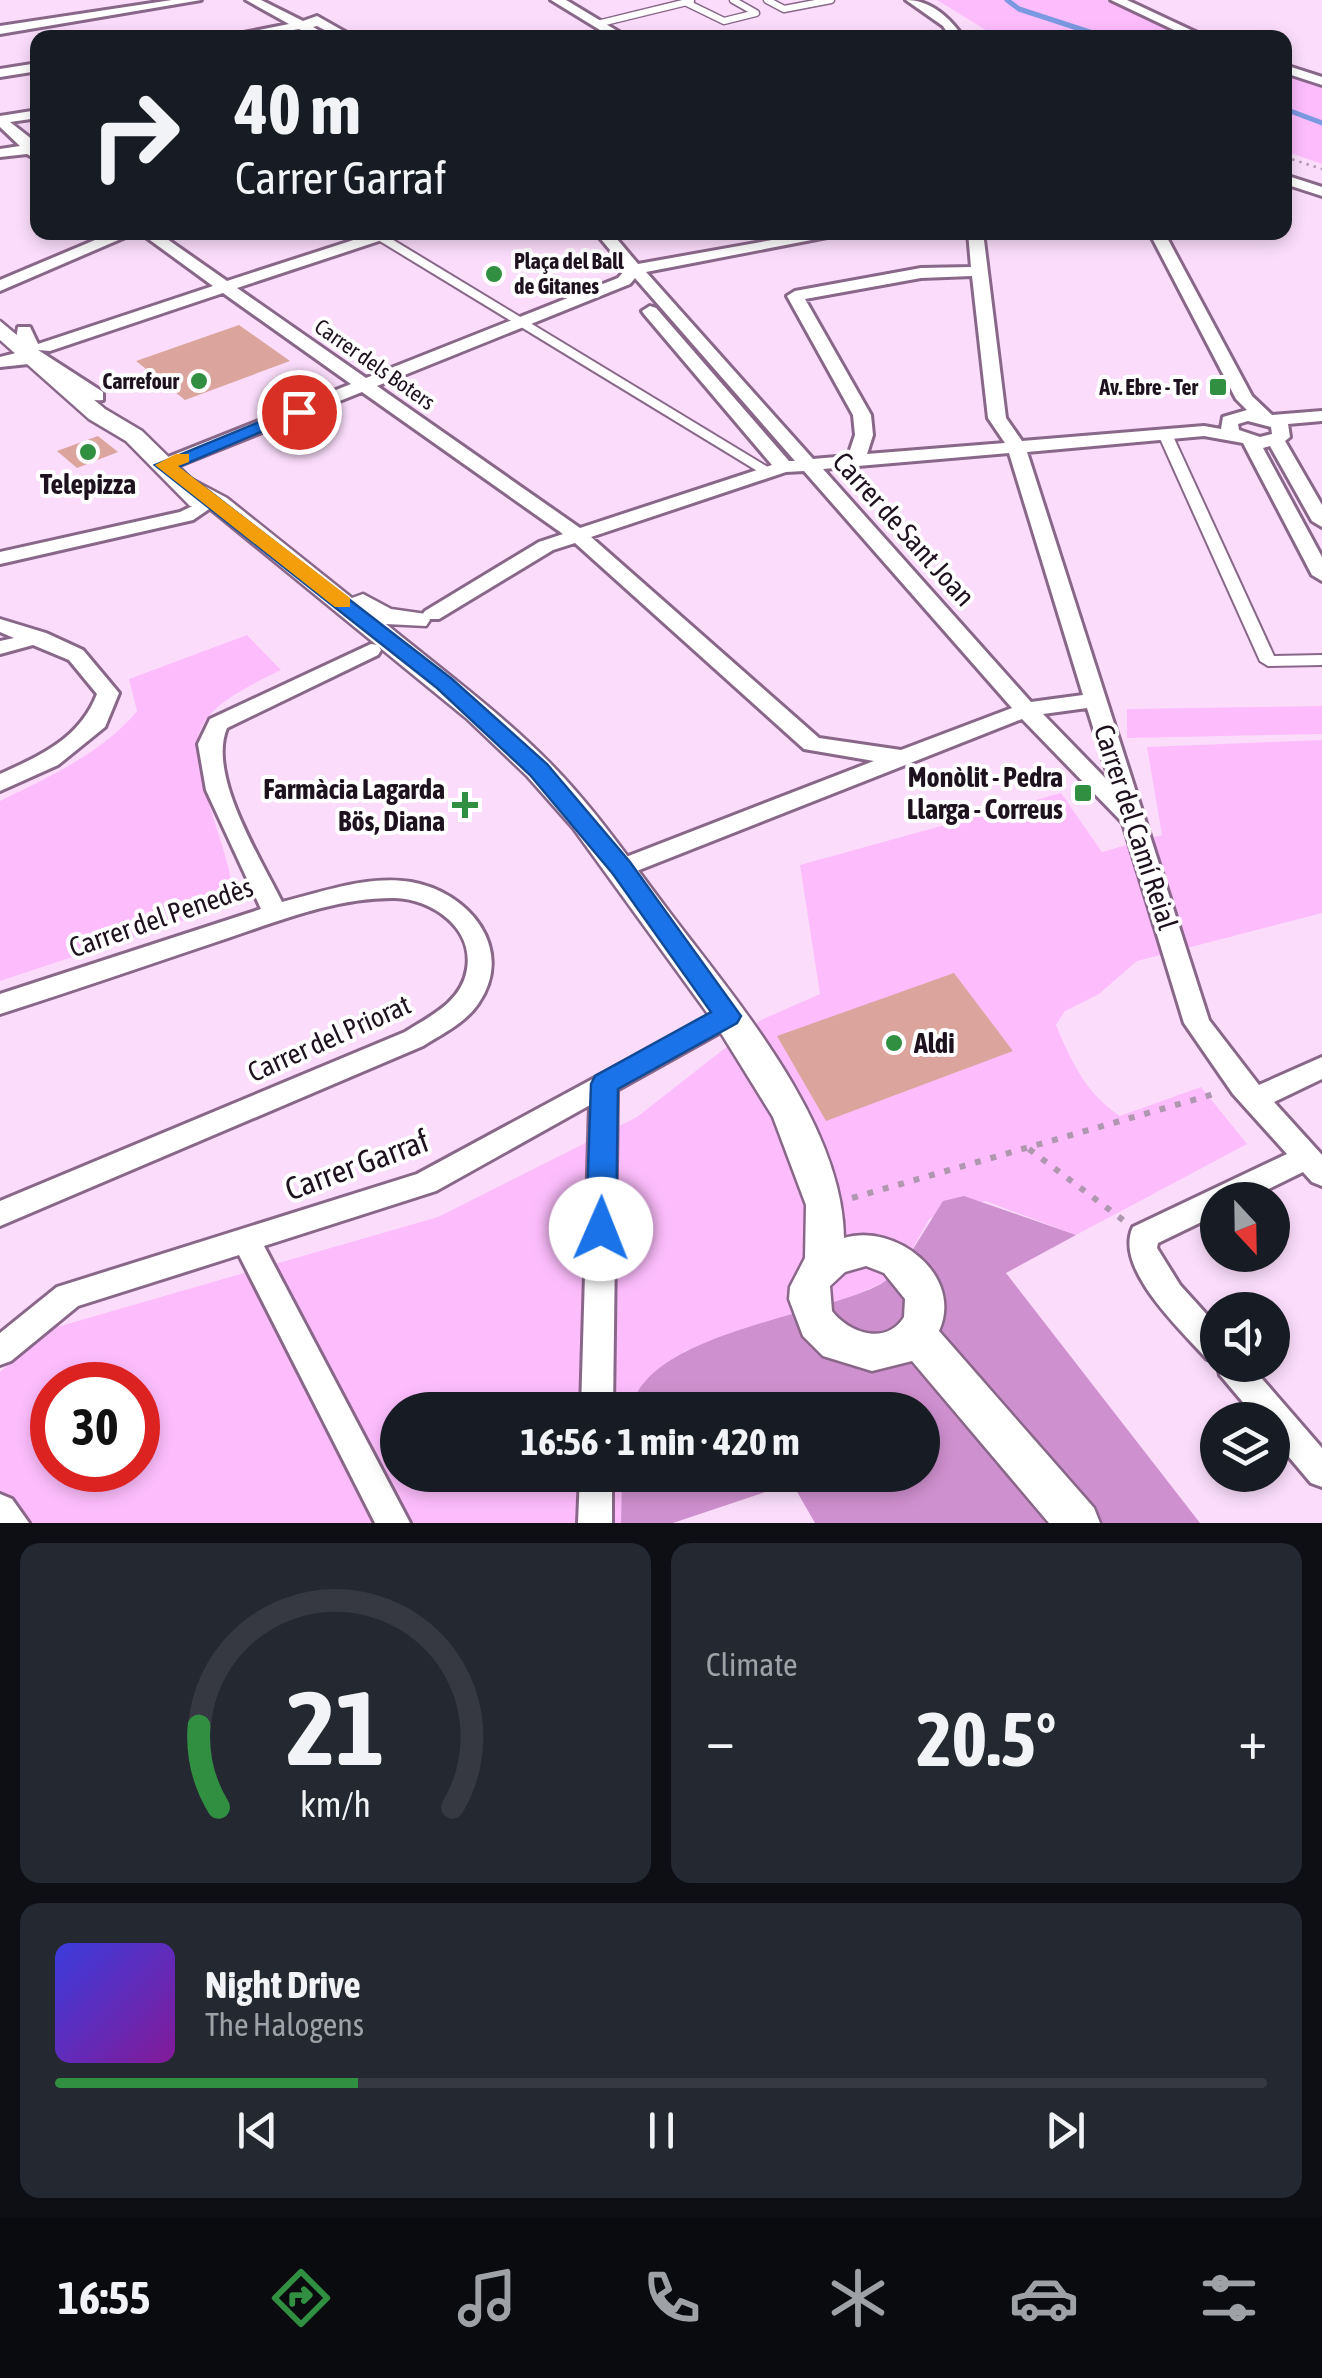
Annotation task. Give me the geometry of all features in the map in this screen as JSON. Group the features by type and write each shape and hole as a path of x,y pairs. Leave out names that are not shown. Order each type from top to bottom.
{"street":[{"path":"0,30 195,0"},
{"path":"252,0 311,30"},
{"path":"276,0 335,30"},
{"path":"557,0 608,30"},
{"path":"912,0 947,22 952,30"},
{"path":"1116,0 1184,30"},
{"path":"272,30 320,22"},
{"path":"0,73 30,68"},
{"path":"1292,71 1322,81"},
{"path":"0,120 30,115"},
{"path":"0,120 30,147"},
{"path":"0,153 30,151"},
{"path":"1292,181 1322,192"},
{"path":"0,286 111,240"},
{"name":"Carrer dels Boters","path":"157,240 576,534 812,744 898,757"},
{"path":"0,362 32,343 226,288 360,240"},
{"path":"382,240 520,323 786,467"},
{"name":"Carrer de Sant Joan","path":"592,240 629,275"},
{"name":"Carrer de Sant Joan","path":"607,240 629,275 786,467 1134,823"},
{"path":"164,465 520,323 629,275 765,240"},
{"name":"Carrer del Camí Reial","path":"975,240 997,418 1016,444 1198,1023 1249,1093 1314,1166"},
{"path":"1160,240 1240,423 1322,575"},
{"path":"856,459 864,435 862,415 795,296 921,272 979,271"},
{"path":"0,309 96,414 134,436"},
{"path":"0,328 32,343 97,396 270,569 392,653 454,706 473,734 523,775 553,789"},
{"path":"380,644 512,565 576,534 786,467 1016,444 1204,431 1240,423 1278,426 1322,416"},
{"path":"1240,423 1278,426"},
{"path":"1278,426 1322,521"},
{"path":"1166,434 1268,661 1322,660"},
{"path":"194,496 218,503 332,594 380,644"},
{"path":"0,558 186,516 194,496"},
{"path":"284,556 300,582 374,642 414,660 538,769 621,868 728,1016 790,1113 826,1212 825,1262 808,1302 816,1324 834,1342 858,1352 914,1352 1078,1523"},
{"path":"332,594 358,599 384,616 424,617"},
{"path":"414,660 407,646 424,617"},
{"path":"0,625 76,655 108,692 98,722 50,760 0,783"},
{"path":"0,648 39,638"},
{"name":"Carrer del Penedès","path":"0,1004 275,913 217,790 208,744 218,724 380,644"},
{"path":"621,868 1026,710 1095,700"},
{"name":"Carrer del Priorat","path":"0,1214 414,1038 454,1012 478,981 479,944 466,918 424,894 374,889 275,913"},
{"name":"Carrer Garraf","path":"0,1351 68,1296 426,1182 728,1016"},
{"path":"1249,1093 1322,1067"},
{"path":"597,1392 604,1084"},
{"path":"1269,1182 1314,1166"},
{"path":"1200,1209 1143,1236 1140,1246 1147,1265 1200,1328"},
{"path":"826,1212 867,1250"},
{"path":"246,1240 393,1523"},
{"path":"825,1262 844,1252 867,1250 892,1255 913,1270 926,1291 928,1314 914,1352"},
{"path":"1245,1382 1322,1472"},
{"path":"595,1523 596,1492"},
{"path":"0,1510 12,1523"}],"lane":[{"path":"597,24 695,0"},
{"path":"685,2 724,21 756,13 733,0"},
{"path":"767,0 784,9 832,0"}],"path":[{"path":"1292,159 1322,169"},
{"path":"826,1212 1029,1149 1249,1093"},
{"path":"1029,1149 1143,1236"}],"shaded area":[{"path":"937,0 1128,0 1199,30 986,30"},
{"path":"1292,67 1322,75 1322,164 1292,153"},
{"path":"247,635 281,670 221,704 206,720 198,737 202,780 230,874 230,905 0,981 0,801 74,763 124,726 137,711 129,679"},
{"path":"1322,706 1322,734 1127,738 1127,709"},
{"path":"1322,740 1322,913 1137,961 1099,994 1065,1011 1056,1025 1089,1087 1120,1116 1201,1087 1247,1144 1076,1235 985,1201 930,1218 900,1270 881,1284 820,1310 685,1351 640,1392 380,1392 380,1492 622,1492 621,1523 0,1523 0,1372 50,1329 438,1217 637,1117 761,1020 820,994 800,865 1061,793 1102,852 1162,835 1147,747"},
{"path":"964,1196 1076,1235 1006,1273 1200,1523 815,1523 797,1492 940,1492 940,1392 639,1392 667,1362 700,1345 881,1284 900,1270 943,1201"},
{"path":"622,1492 765,1492 673,1523 621,1523"}],"building":[{"name":"Carrefour","path":"239,325 290,361 185,400 136,361"},
{"name":"Telepizza","path":"98,436 118,452 77,468 57,451"},
{"name":"Aldi","path":"954,973 1013,1051 826,1121 777,1036"}],"waterway":[{"path":"1007,0 1019,9 1083,30"},
{"path":"1292,112 1322,123"}],"slow traffic":[{"path":"183,458 164,465 343,602"}],"place":[{"name":"Plaça del Ball de Gitanes","path":"494,274"},
{"name":"Carrefour","path":"199,381"},
{"name":"Av. Ebre - Ter","path":"1218,387"},
{"name":"Telepizza","path":"88,452"},
{"name":"Monòlit - Pedra Llarga - Correus","path":"1083,793"},
{"name":"Farmàcia Lagarda Bös, Diana","path":"465,805"},
{"name":"Aldi","path":"894,1043"}],"route":[{"path":"299,412 164,465 186,485 218,503 444,684 538,769 621,868 728,1016 604,1084 601,1229"}]}
